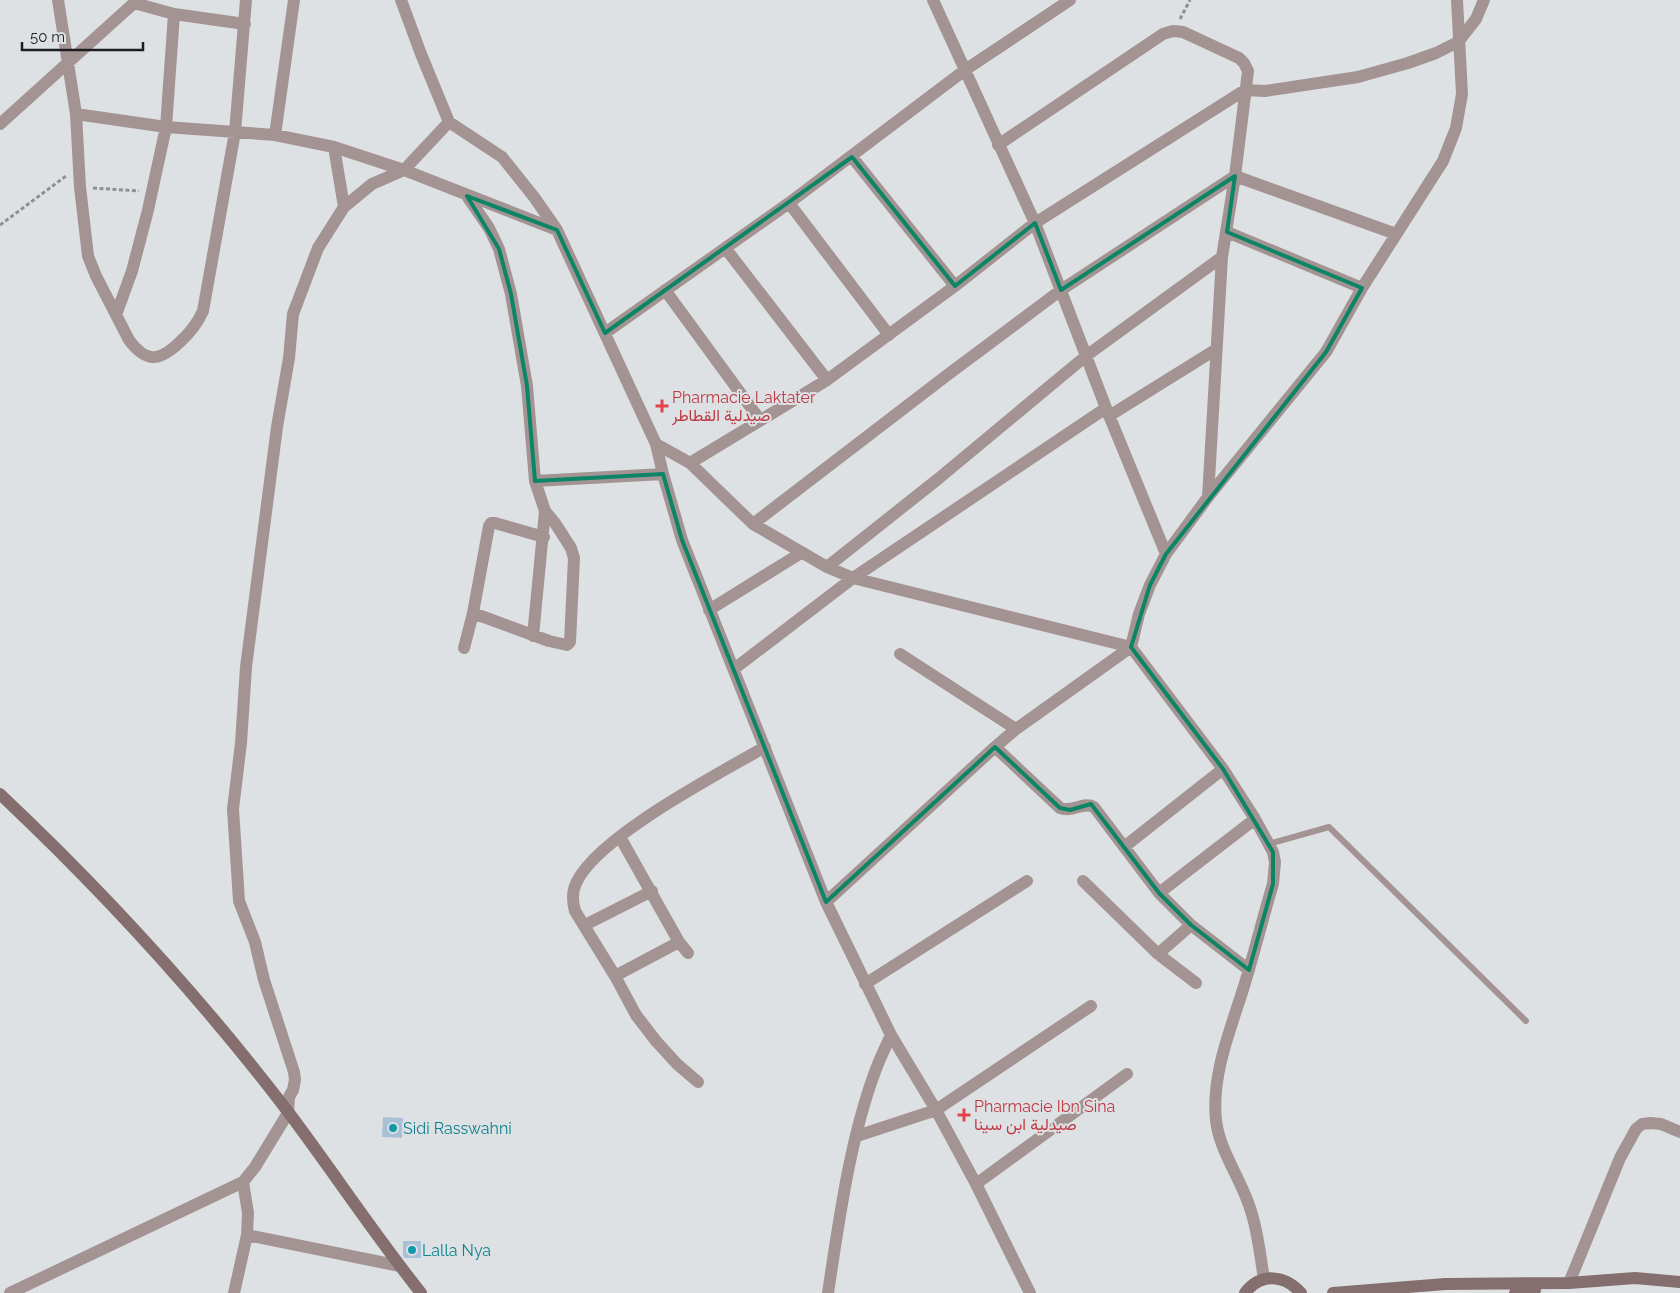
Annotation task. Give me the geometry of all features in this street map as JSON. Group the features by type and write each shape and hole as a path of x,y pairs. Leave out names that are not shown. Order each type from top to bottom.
{"main road":[{"path":"0,794 52,843 143,939 223,1031 288,1113 400,1266 422,1293"},
{"path":"1245,1293 1250,1286 1264,1279 1279,1278 1293,1284 1301,1293"},
{"path":"1333,1293 1445,1284 1569,1283 1635,1278 1680,1282"},
{"path":"1521,1293 1569,1283"}],"street":[{"path":"58,0 76,114 80,188 88,256 96,276 129,340 136,350 153,357 162,356 173,348 197,324 203,311 235,132 246,0"},
{"path":"275,135 294,0"},
{"path":"401,0 449,122 502,157 557,230 656,444 682,540 826,902 891,1035 936,1110 976,1184 1030,1293"},
{"path":"933,0 1035,223 1107,412 1166,554"},
{"path":"606,334 852,157 965,70 1070,0"},
{"path":"826,902 995,747 1131,648 1139,614 1150,585 1166,554 1208,497 1326,352 1362,288 1443,161 1456,128 1462,94 1457,0"},
{"path":"690,463 827,380 955,286 1035,223 1245,90 1265,91 1358,77 1436,53 1458,42 1476,19 1484,0"},
{"path":"0,124 134,2 174,14 245,24"},
{"path":"116,315 132,271 166,127 174,14"},
{"path":"998,145 1163,34 1173,31 1183,32 1244,62 1248,71 1235,176 1222,257 1208,497"},
{"path":"76,114 166,127 275,135 334,147 404,170 557,230"},
{"path":"10,1293 243,1182 255,1167 288,1113 289,1097 295,1080 294,1072 264,980 255,942 239,901 233,809 241,744 246,667 275,446 289,358 293,314 318,248 344,206 372,184 404,170 449,122"},
{"path":"334,147 344,206"},
{"path":"852,157 955,286"},
{"path":"1235,176 1396,234"},
{"path":"753,524 1061,290 1235,176"},
{"path":"467,196 489,228 499,249 511,294 527,386 535,482 545,510 566,540 574,558 572,636 567,645 561,645 533,636 473,613"},
{"path":"789,203 889,335"},
{"path":"1227,232 1362,288"},
{"path":"726,249 827,380"},
{"path":"827,568 953,467 1086,356 1222,257"},
{"path":"665,290 760,420"},
{"path":"734,669 853,578 1107,412 1216,350"},
{"path":"656,444 690,463 753,524 827,568 853,578 1131,648 1223,769 1269,844 1275,862 1273,884 1216,1089 1216,1121 1223,1147 1250,1207 1255,1224 1264,1279"},
{"path":"535,482 663,474"},
{"path":"533,636 544,537 545,510"},
{"path":"464,648 491,523 495,522 544,537"},
{"path":"709,610 801,553"},
{"path":"900,654 1016,730"},
{"path":"698,1082 672,1058 636,1015 615,976 575,912 573,902 574,889 579,878 595,858 620,837 658,810 765,747"},
{"path":"995,747 1060,808 1070,810 1088,804 1094,807 1158,893 1190,925 1249,970"},
{"path":"1124,847 1223,769"},
{"path":"1158,893 1254,819"},
{"path":"620,837 679,942 688,953"},
{"path":"866,984 1027,881"},
{"path":"1083,881 1158,954 1196,983"},
{"path":"584,925 652,891"},
{"path":"1158,954 1190,925"},
{"path":"615,976 679,942"},
{"path":"857,1136 936,1110 1091,1006"},
{"path":"828,1292 835,1244 863,1109 876,1068 891,1035"},
{"path":"976,1184 1127,1074"},
{"path":"1569,1283 1620,1158 1636,1129 1642,1124 1651,1123 1661,1124 1680,1132"},
{"path":"234,1293 248,1235 248,1213 243,1182"},
{"path":"248,1235 400,1266"}],"lane":[{"path":"1269,844 1329,827 1526,1021"}],"path":[{"path":"1173,31 1190,0"},
{"path":"0,225 79,167"},
{"path":"80,188 152,192"}],"highlighted area":[{"path":"852,157 955,286 1035,223 1061,290 1235,176 1227,232 1362,288 1326,352 1166,554 1150,585 1131,647 1223,769 1273,852 1273,884 1249,970 1191,925 1159,893 1091,804 1070,810 1060,808 995,747 826,902 682,540 663,474 535,481 527,386 511,294 499,249 467,196 557,230 605,333"}],"building":[{"name":"Sidi Rasswahni","path":"383,1117 403,1118 402,1138 382,1137"},
{"name":"Lalla Nya","path":"403,1241 421,1241 421,1258 405,1258 403,1256"}],"place":[{"name":"Pharmacie Laktater صيدلية القطاطر","path":"662,406"},
{"name":"Pharmacie Ibn Sina صيدلية ابن سينا","path":"964,1115"},
{"name":"Sidi Rasswahni","path":"393,1128"},
{"name":"Lalla Nya","path":"412,1250"}]}
